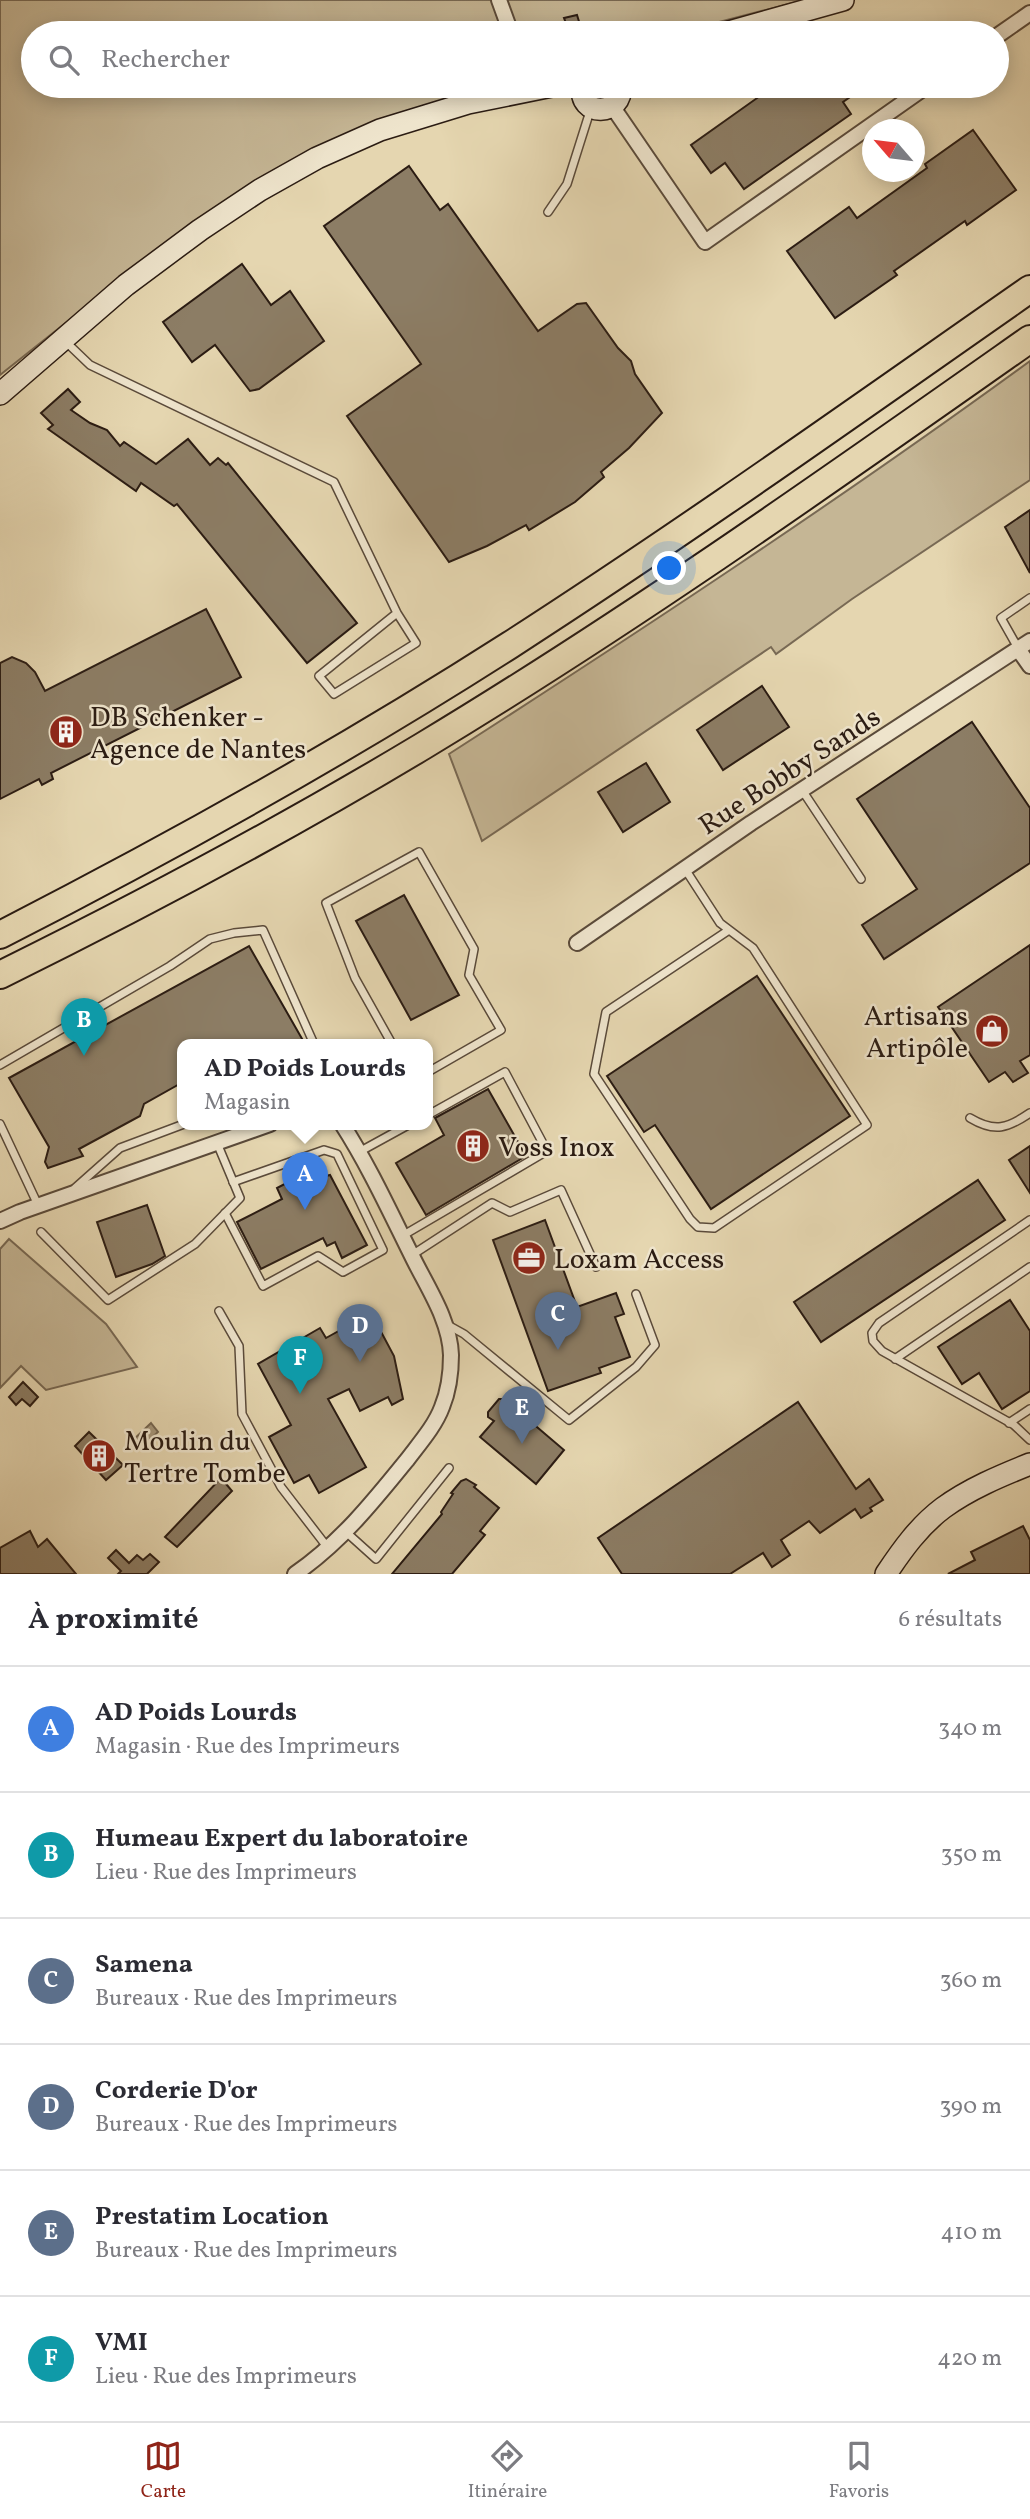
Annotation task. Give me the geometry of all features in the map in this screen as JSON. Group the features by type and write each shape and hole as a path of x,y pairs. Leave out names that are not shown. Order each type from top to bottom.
{"highway":[{"path":"0,934 142,861 240,806 337,751 508,646 720,505 1030,289"},
{"path":"0,975 208,869 424,745 709,562 1030,339"}],"street":[{"path":"499,0 507,21"},
{"path":"769,21 844,0"},
{"path":"1009,28 1030,13"},
{"path":"0,394 126,285 260,190 317,158 380,130 490,98"},
{"path":"607,98 705,242 910,98"},
{"path":"1024,645 1030,667"},
{"name":"Rue Bobby Sands","path":"577,943 802,790 1024,645"},
{"path":"0,1221 38,1205 253,1130"},
{"path":"295,1574 346,1532 380,1494 424,1437 442,1408 450,1380 451,1352 445,1324 346,1130"},
{"path":"886,1574 906,1544 942,1509 981,1486 1030,1464"}],"lane":[{"path":"548,212 567,184 604,98"},
{"path":"63,339 90,365 334,482 397,613 416,643 334,694 319,676 397,613"},
{"path":"1024,645 1001,618 1030,598"},
{"path":"802,790 861,879"},
{"path":"389,1039 355,978 326,903 419,852 474,949 469,975 501,1030 433,1069"},
{"path":"685,869 720,923 753,948 867,1125 714,1228 698,1227 690,1219 594,1074 607,1012 729,930"},
{"path":"0,1065 170,966 211,939 263,930 312,1039"},
{"path":"402,1236 547,1151 505,1072 433,1112"},
{"path":"971,1118 980,1124 998,1128 1014,1124 1030,1113"},
{"path":"0,1124 38,1205"},
{"path":"66,1195 120,1148 177,1127"},
{"path":"359,1153 400,1130"},
{"path":"41,1232 108,1300 195,1244 240,1198 216,1143"},
{"path":"225,1213 263,1286 318,1256 343,1272 383,1250 337,1154 324,1150 233,1182"},
{"path":"412,1256 492,1203 510,1212 561,1190 596,1267"},
{"path":"1030,1220 879,1323 872,1333 873,1341 882,1351 1009,1423 1030,1440"},
{"path":"895,1359 1030,1267"},
{"path":"445,1324 464,1334 569,1420 636,1367 655,1345 636,1294"},
{"path":"219,1311 239,1346 242,1414 281,1487 328,1548"},
{"path":"1009,1423 1030,1409"},
{"path":"346,1532 376,1559 449,1468"}],"shaded area":[{"path":"0,0 804,0 723,21 21,21 21,98 461,98 170,240 0,375"},
{"path":"1030,361 1030,480 852,599 776,654 771,647 482,841 449,754 742,562"},
{"path":"9,1239 106,1324 137,1367 46,1390 21,1366 0,1388 0,1249"},
{"path":"151,1423 158,1432 138,1450 131,1442"}],"building":[{"path":"577,15 579,21 565,21 564,18"},
{"path":"757,98 849,98 843,102 851,114 744,189 725,163 711,173 691,145"},
{"path":"973,130 1016,190 967,225 965,221 894,271 897,275 835,318 787,251 849,207 857,218 907,182 925,182 925,164"},
{"path":"409,166 440,210 448,204 538,331 577,304 586,303 618,348 631,361 635,374 662,413 629,448 601,472 604,477 575,502 529,530 526,525 449,562 347,416 421,364 324,226"},
{"path":"242,264 271,305 290,291 324,341 259,389 250,391 215,345 192,362 163,322"},
{"path":"68,389 80,402 71,410 90,423 107,430 120,446 124,442 156,464 188,439 210,465 218,458 226,465 228,463 357,623 307,663 177,504 174,506 141,483 136,491 48,429 53,425 41,413"},
{"path":"1030,510 1030,573 1005,527"},
{"name":"DB Schenker - Agence de Nantes","path":"206,609 241,677 51,773 53,779 42,785 39,779 0,799 0,663 12,657 26,663 35,672 45,691"},
{"path":"762,686 789,727 723,770 697,730"},
{"path":"972,722 1030,808 1030,863 884,959 862,925 917,889 857,799"},
{"path":"646,763 670,802 623,832 598,792"},
{"path":"404,895 459,995 411,1020 356,921"},
{"name":"Artisans Artipôle","path":"1030,945 1030,1055 1020,1061 1028,1073 1013,1082 1005,1072 989,1082 938,1007"},
{"path":"249,946 302,1039 177,1039 177,1085 144,1104 140,1116 79,1149 83,1156 48,1168 45,1162 49,1147 9,1078"},
{"path":"757,976 850,1116 711,1209 655,1125 644,1132 607,1076"},
{"name":"Voss Inox","path":"488,1089 526,1156 426,1215 396,1163 444,1135 435,1118"},
{"path":"1030,1146 1030,1193 1009,1160"},
{"path":"317,1167 322,1169 326,1176 330,1175 367,1245 342,1258 335,1242 327,1246 323,1238 261,1269 237,1222 282,1199 277,1188"},
{"path":"978,1180 1005,1220 821,1342 794,1302"},
{"path":"147,1205 165,1256 152,1264 116,1277 97,1222"},
{"path":"545,1220 577,1307 616,1293 624,1314 615,1317 630,1357 599,1368 601,1373 548,1391 493,1240"},
{"path":"1010,1300 1030,1331 1030,1391 1002,1409 979,1373 962,1384 938,1347"},
{"path":"371,1313 394,1356 403,1399 392,1405 388,1397 360,1411 349,1389 328,1399 366,1467 319,1493 309,1475 294,1483 269,1437 291,1425 258,1364 320,1328 326,1338"},
{"path":"23,1382 38,1397 30,1406 22,1399 16,1405 9,1397"},
{"path":"499,1399 504,1399 564,1450 536,1484 480,1437 494,1421 488,1417 488,1412"},
{"path":"798,1402 856,1489 869,1479 883,1500 870,1508 872,1511 861,1518 855,1509 820,1533 809,1521 781,1540 790,1555 772,1567 763,1553 730,1574 622,1574 598,1538"},
{"name":"Moulin du Tertre Tombe","path":"89,1432 123,1465 106,1480 75,1446"},
{"path":"221,1478 232,1491 177,1547 165,1537"},
{"path":"466,1479 499,1508 480,1531 485,1535 452,1574 392,1574 442,1514 453,1494 451,1493"},
{"path":"1023,1526 1030,1540 1030,1574 948,1574 975,1560 971,1552"},
{"path":"30,1531 38,1547 47,1539 76,1574 0,1574 0,1548"},
{"path":"116,1550 129,1563 137,1555 143,1560 150,1554 159,1562 147,1574 118,1574 121,1571 108,1558"}],"place":[{"name":"DB Schenker - Agence de Nantes","path":"66,732"},
{"name":"Artisans Artipôle","path":"992,1031"},
{"name":"Humeau Expert du laboratoire","path":"84,1056"},
{"name":"Voss Inox","path":"473,1146"},
{"name":"AD Poids Lourds","path":"305,1210"},
{"name":"Loxam Access","path":"529,1258"},
{"name":"Samena","path":"558,1350"},
{"name":"Corderie D'or","path":"360,1362"},
{"name":"VMI","path":"300,1394"},
{"name":"Prestatim Location","path":"522,1444"},
{"name":"Moulin du Tertre Tombe","path":"99,1456"}]}
